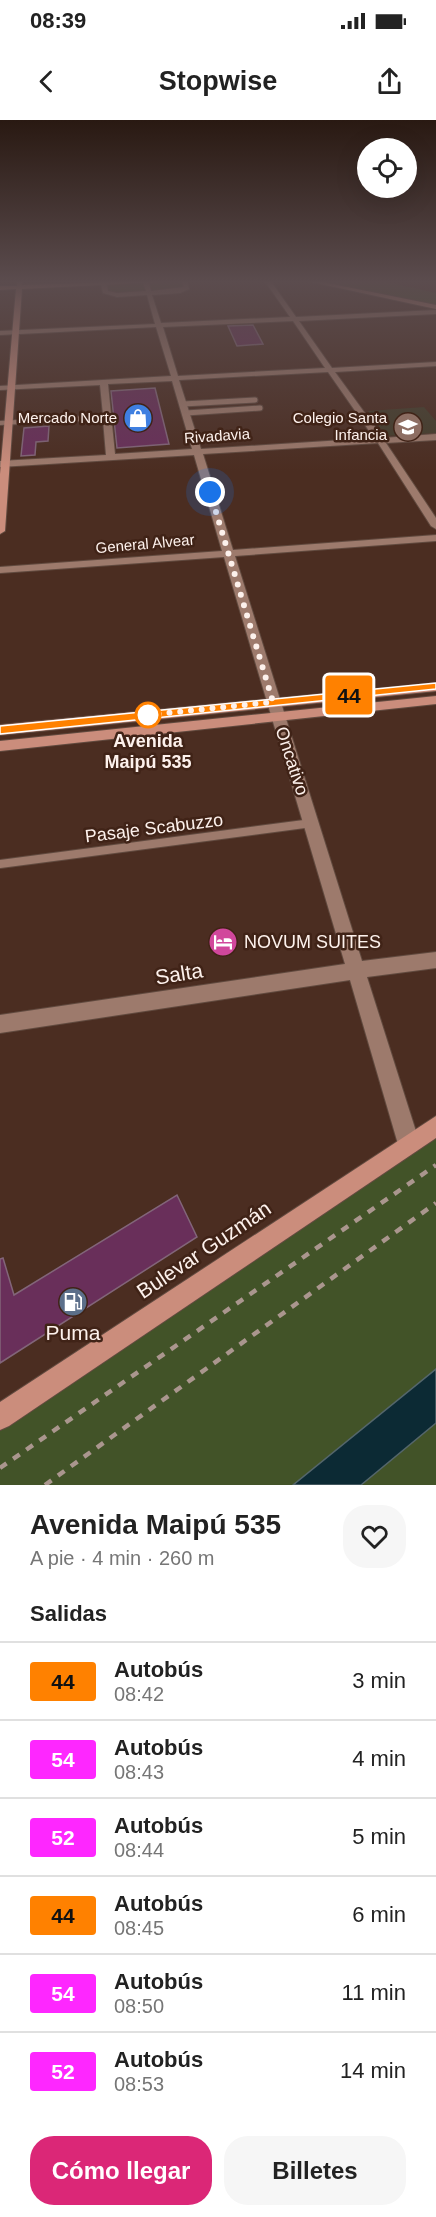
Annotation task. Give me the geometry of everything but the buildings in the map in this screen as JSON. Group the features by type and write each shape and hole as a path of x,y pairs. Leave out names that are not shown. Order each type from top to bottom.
{"main road":[{"path":"0,531 5,423 13,387 16,344"},
{"path":"0,746 436,687"},
{"path":"0,730 275,708 436,700"},
{"name":"Bulevar Guzmán","path":"0,1417 436,1126"}],"street":[{"name":"Oncativo","path":"165,344 275,708 358,970 409,1144"},
{"path":"313,344 436,526"},
{"path":"0,388 436,364"},
{"path":"104,382 111,457"},
{"path":"5,423 107,417"},
{"name":"Rivadavia","path":"3,463 436,437"},
{"name":"General Alvear","path":"0,570 436,538"},
{"name":"Salta","path":"0,1024 436,960"}],"lane":[{"path":"184,409 255,400"},
{"path":"184,409 260,408"},
{"name":"Pasaje Scabuzzo","path":"0,864 312,824"}],"path":[{"path":"0,1468 436,1165"},
{"path":"45,1485 436,1203"}],"shaded area":[{"name":"Colegio Santa Infancia","path":"424,407 436,421 436,433 386,436 368,411"}],"green space":[{"path":"436,1126 436,1369 293,1485 0,1485 0,1417"},
{"path":"436,1423 436,1485 361,1485"}],"water":[{"path":"436,1369 436,1423 361,1485 293,1485"}],"bus line":[{"name":"44","path":"0,730 436,687"}],"place":[{"name":"Mercado Norte","path":"138,418"},
{"name":"Colegio Santa Infancia","path":"408,427"},
{"name":"Avenida Maipú 535","path":"148,715"},
{"name":"NOVUM SUITES","path":"223,942"},
{"name":"Puma","path":"73,1302"}],"route":[{"path":"148,715 273,702 210,492"}]}
